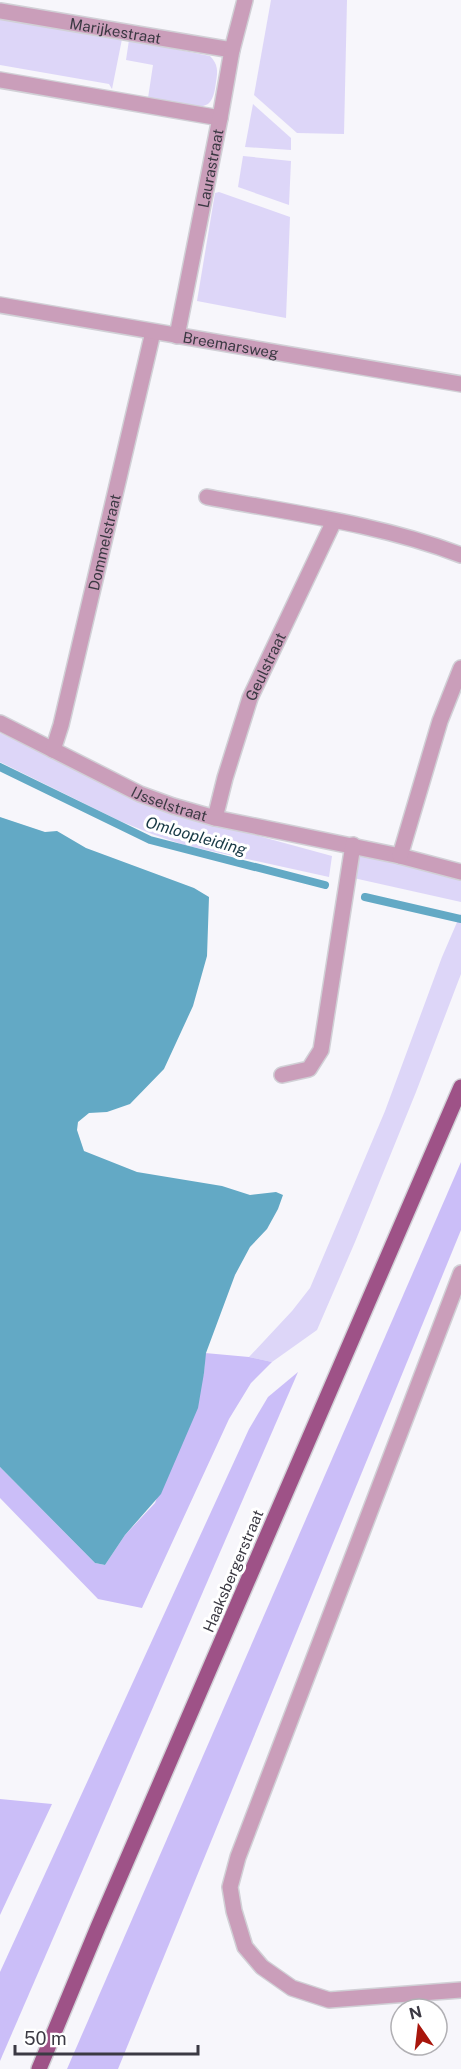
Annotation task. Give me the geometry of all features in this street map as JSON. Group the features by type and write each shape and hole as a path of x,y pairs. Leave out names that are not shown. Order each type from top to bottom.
{"main road":[{"name":"Haaksbergerstraat","path":"39,2069 98,1927 461,1087"}],"street":[{"name":"Laurastraat","path":"177,336 232,50 244,0"},
{"name":"Marijkestraat","path":"0,11 232,50"},
{"path":"0,80 220,118"},
{"name":"Breemarsweg","path":"0,305 461,384"},
{"name":"Dommelstraat","path":"53,750 153,332"},
{"path":"207,497 334,521 430,543 461,555"},
{"name":"Geulstraat","path":"215,819 250,698 334,521"},
{"path":"400,856 440,721 461,668"},
{"name":"IJsselstraat","path":"0,723 140,794 215,819 353,845 461,872"},
{"path":"282,1075 309,1069 321,1050 353,845"},
{"path":"461,1274 238,1857 230,1887 234,1911 245,1947 262,1967 292,1988 329,2000 461,1990"}],"shaded area":[{"path":"271,0 347,0 344,134 297,133 254,95"},
{"path":"0,18 122,39 112,89 109,84 0,65"},
{"path":"129,40 210,56 215,62 217,71 215,91 210,102 203,106 188,106 148,98 153,65 126,60"},
{"path":"253,104 291,138 291,150 245,147"},
{"path":"243,156 291,161 289,205 238,187"},
{"path":"219,192 290,217 286,318 197,301 215,193"},
{"path":"0,733 163,810 332,856 329,877 184,845 120,821 0,762"},
{"path":"354,848 461,873 461,902 349,877"},
{"path":"461,913 461,974 416,1092 317,1330 272,1362 249,1357 310,1288 385,1111 442,957"},
{"path":"461,1162 461,1230 118,2069 67,2069"},
{"path":"205,1353 249,1357 272,1362 251,1383 229,1419 142,1608 98,1599 0,1498 0,1467 95,1563 105,1565 125,1535 155,1503 204,1373"},
{"path":"298,1372 0,2061 0,1972 249,1429 268,1397"},
{"path":"0,1799 52,1804 0,1915"}],"water":[{"path":"0,817 45,832 57,831 86,848 194,888 209,897 207,956 193,1006 164,1069 130,1104 107,1112 89,1113 78,1122 77,1130 84,1151 137,1172 222,1186 250,1195 276,1192 283,1195 267,1229 250,1247 235,1275 206,1353 198,1408 161,1494 125,1535 105,1565 95,1563 0,1467"}],"waterway":[{"name":"Omloopleiding","path":"0,767 150,840 325,885"},
{"name":"Omloopleiding","path":"365,897 461,919"}]}
